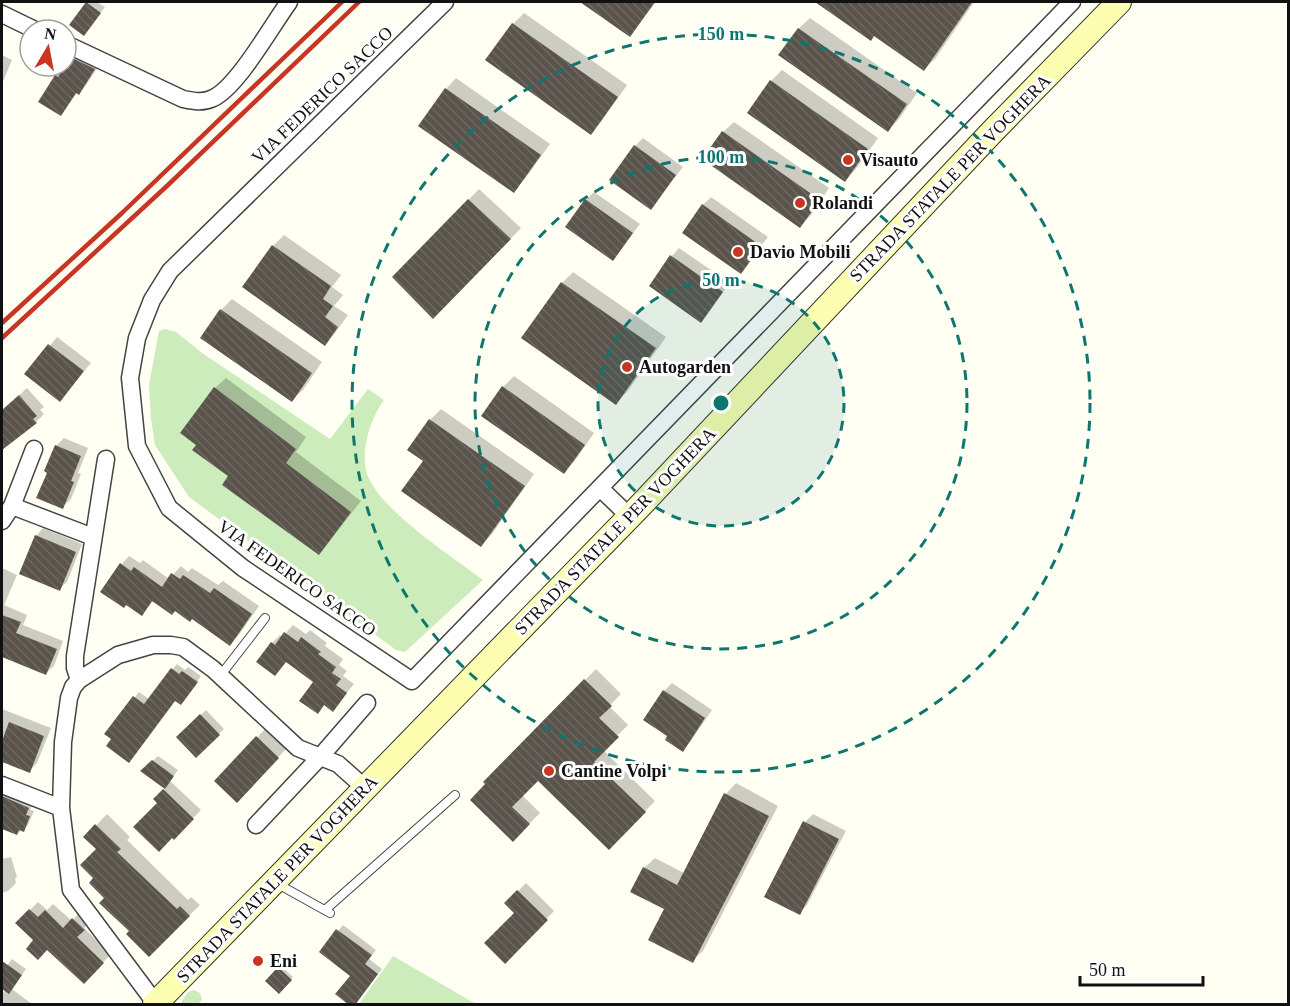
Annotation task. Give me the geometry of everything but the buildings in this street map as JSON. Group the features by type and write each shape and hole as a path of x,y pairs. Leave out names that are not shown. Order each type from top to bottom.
{"main road":[{"name":"STRADA STATALE PER VOGHERA","path":"156,1004 630,517 991,134 1119,2"}],"street":[{"path":"78,50 183,99 204,101 221,94 232,82 290,2"},
{"name":"VIA FEDERICO SACCO","path":"445,2 170,272 152,300 138,338 130,378 137,446 169,508 243,568 412,681 1072,2"},
{"path":"2,14 18,22"},
{"path":"2,521 12,506 34,449"},
{"path":"79,680 75,668 75,656 106,459"},
{"path":"600,488 630,517"},
{"path":"12,506 93,537"},
{"path":"156,1004 71,890 62,808 63,742 67,709 73,687 79,680 118,655 153,645 183,647 220,676 298,748 338,764 365,788"},
{"path":"256,825 320,758 367,703"},
{"path":"2,785 62,808"}],"lane":[{"path":"220,676 265,618"},
{"path":"273,882 328,912 455,795"}],"green space":[{"path":"165,329 176,332 202,353 330,439 368,389 384,400 371,424 366,442 366,470 372,484 398,515 483,580 405,652 396,650 189,497 155,445 151,419 149,385 159,331"},
{"path":"393,956 476,1004 359,1004"},
{"path":"194,990 200,993 202,1000 198,1004 180,1004 188,992"}],"railway":[{"path":"2,323 122,213 342,2"},
{"path":"2,338 168,185 359,2"}],"place":[{"name":"Visauto","path":"848,160"},
{"name":"Rolandi","path":"800,203"},
{"name":"Davio Mobili","path":"738,252"},
{"name":"Autogarden","path":"627,367"},
{"name":"Cantine Volpi","path":"549,771"},
{"name":"Eni","path":"258,961"}]}
